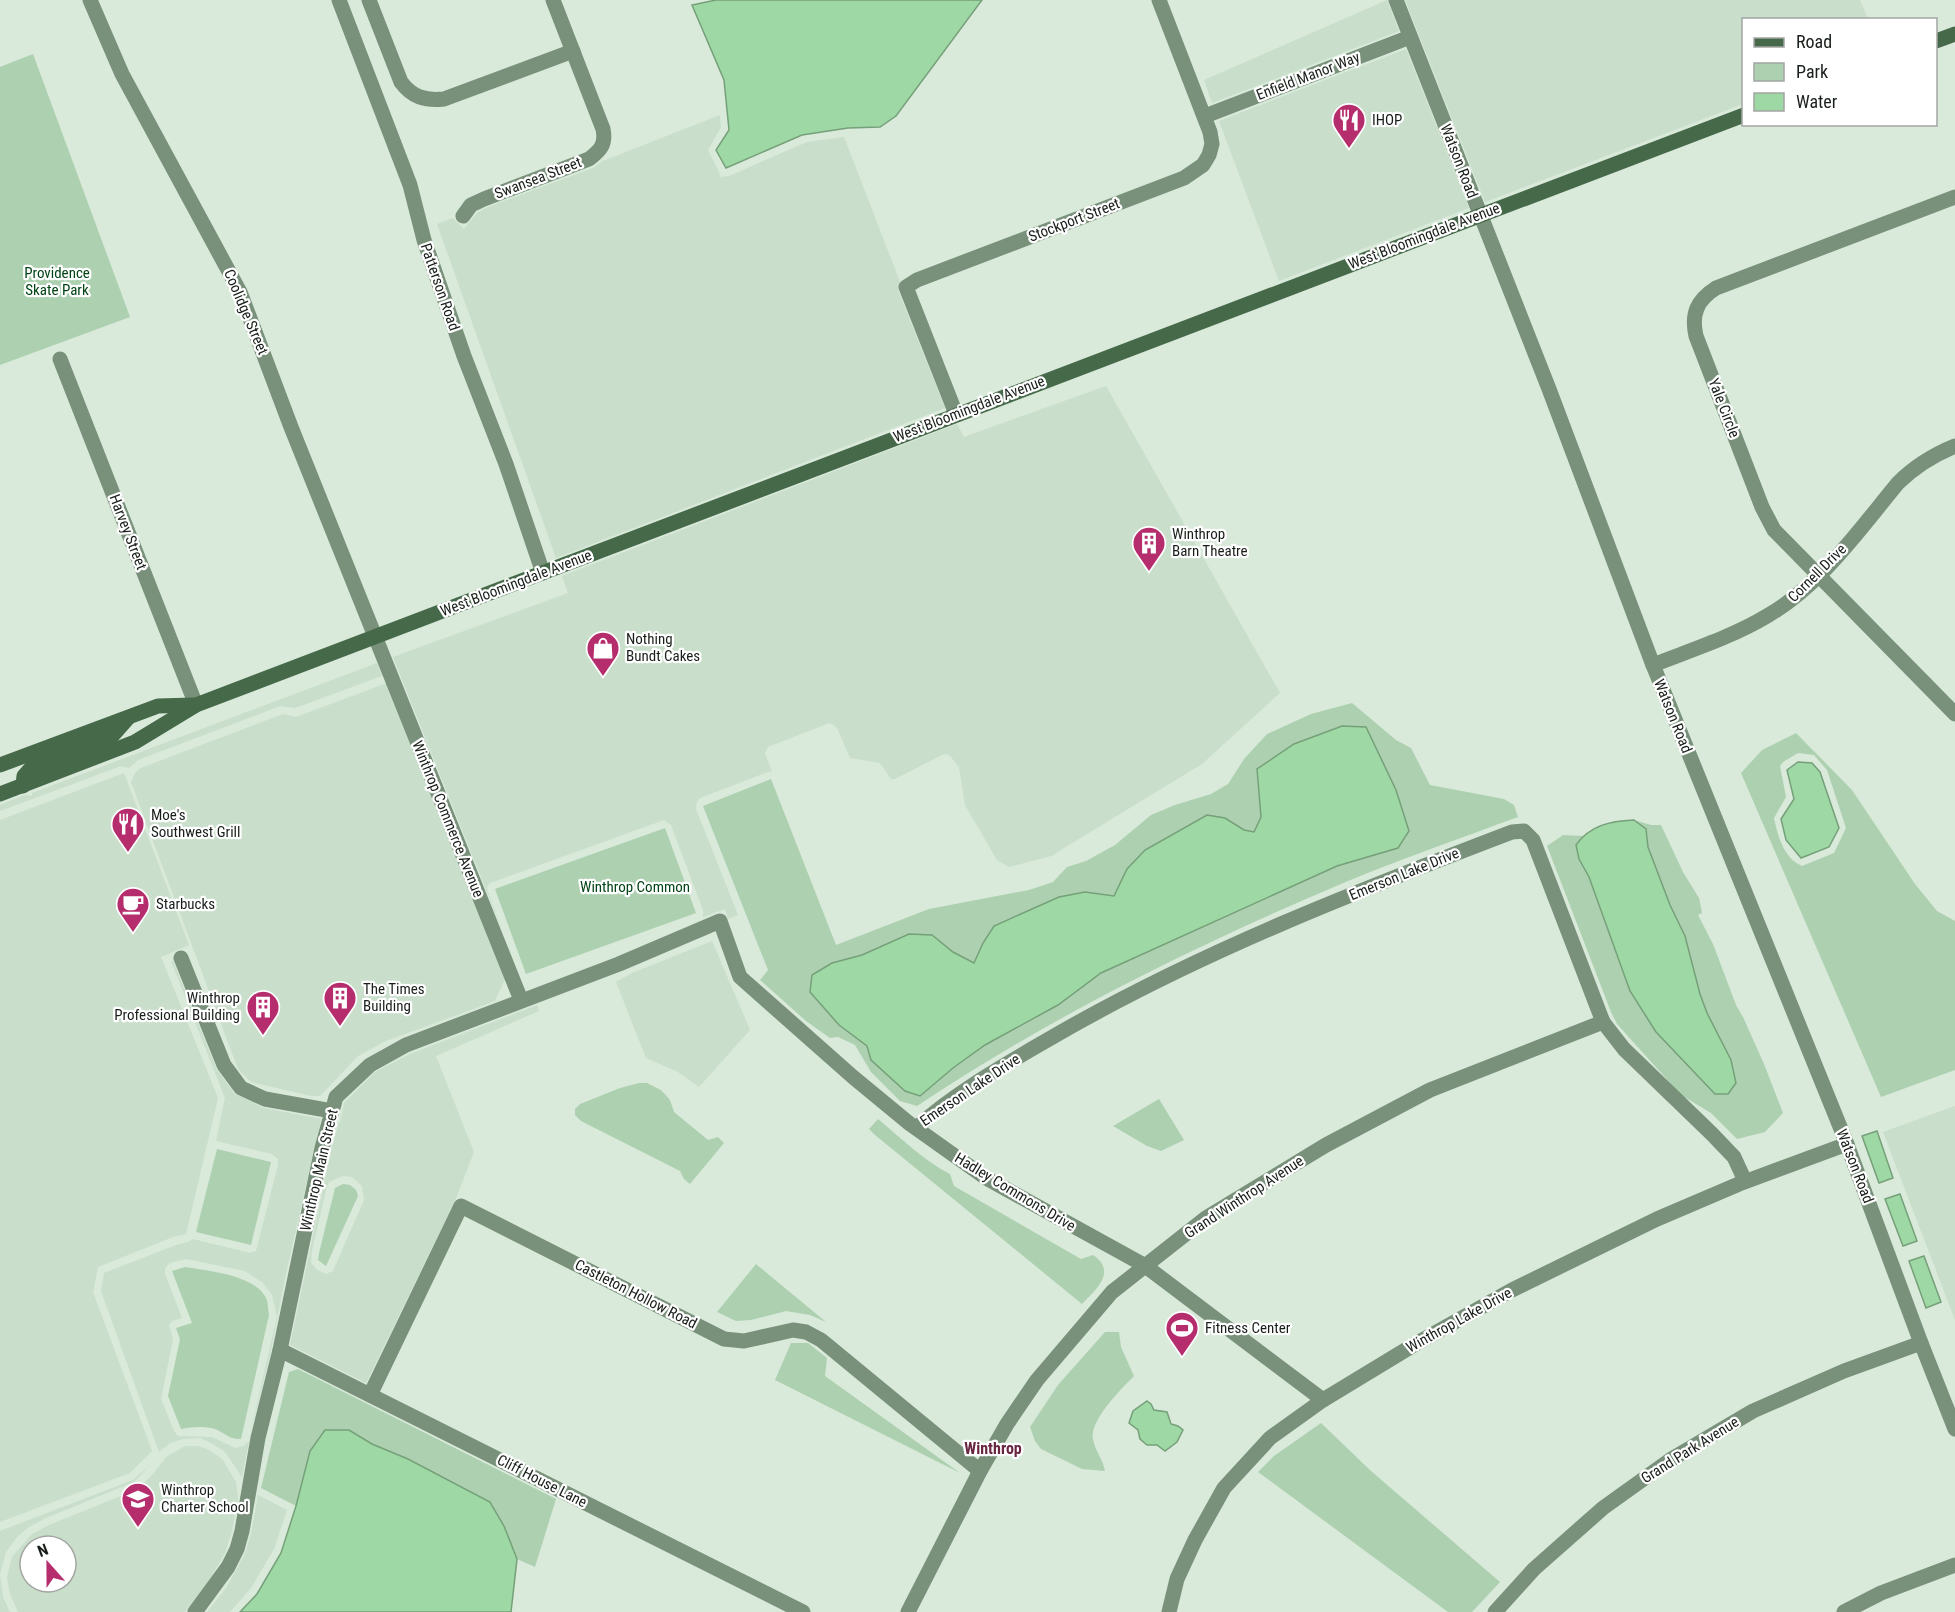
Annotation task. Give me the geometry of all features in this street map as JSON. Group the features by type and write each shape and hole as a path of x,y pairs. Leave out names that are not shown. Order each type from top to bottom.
{"main road":[{"path":"1937,40 1955,34"},
{"name":"West Bloomingdale Avenue","path":"0,794 135,742 196,705 1742,115"},
{"name":"West Bloomingdale Avenue","path":"1,764 158,706 196,705"},
{"path":"23,786 24,776 32,767 113,735 132,715"}],"street":[{"name":"Coolidge Street","path":"90,0 122,74 240,292 375,637"},
{"name":"Patterson Road","path":"339,0 410,185 427,250 464,356 506,464 543,573"},
{"path":"369,0 401,82 408,91 418,97 431,100 444,99 573,51"},
{"name":"Swansea Street","path":"463,216 471,205 589,159 603,146 605,138 603,129 553,0"},
{"name":"Stockport Street","path":"956,414 906,287 917,280 1184,178 1195,173 1209,155 1212,144 1205,116 1159,0"},
{"name":"Watson Road","path":"1396,0 1549,389 1653,665 1847,1144 1920,1343 1955,1429"},
{"name":"Enfield Manor Way","path":"1205,116 1410,37"},
{"name":"Yale Circle","path":"1955,197 1716,288 1706,295 1695,313 1694,325 1696,336 1774,530 1955,714"},
{"name":"Harvey Street","path":"60,359 196,705"},
{"name":"Cornell Drive","path":"1653,665 1767,617 1818,576 1910,471 1955,446"},
{"name":"Winthrop Commerce Avenue","path":"375,637 521,1000"},
{"name":"Emerson Lake Drive","path":"916,1128 935,1111 1020,1056 1089,1016 1174,973 1291,921 1434,862 1512,832 1524,831 1533,840 1603,1022 1624,1049 1734,1157 1746,1181"},
{"name":"Winthrop Main Street","path":"195,1612 219,1582 237,1549 246,1512 258,1438 280,1350 302,1238 336,1097 370,1065 406,1045 618,964 720,921"},
{"name":"Hadley Commons Drive","path":"720,921 740,977 853,1077 916,1128 986,1178 1144,1266 1323,1400"},
{"path":"181,958 224,1065 241,1088 265,1099 332,1111"},
{"name":"Grand Winthrop Avenue","path":"909,1612 980,1471 1007,1424 1037,1380 1112,1292 1206,1218 1326,1145 1430,1090 1603,1022"},
{"name":"Winthrop Lake Drive","path":"1169,1612 1181,1570 1224,1488 1270,1438 1323,1400 1416,1343 1512,1290 1657,1219 1746,1181 1847,1144"},
{"name":"Castleton Hollow Road","path":"370,1395 461,1206 724,1339 744,1341 793,1330 806,1332 821,1341 980,1471"},
{"name":"Grand Park Avenue","path":"1494,1612 1534,1569 1603,1508 1670,1460 1753,1411 1844,1371 1920,1343"},
{"name":"Cliff House Lane","path":"280,1350 803,1612"},
{"path":"1844,1612 1881,1593 1955,1565"}],"shaded area":[{"path":"1387,0 1399,31 1212,103 1204,80"},
{"path":"1405,0 1860,0 1868,18 1742,18 1742,104 1485,202"},
{"path":"1406,49 1469,208 1279,281 1219,121"},
{"path":"720,115 721,127 708,150 720,177 729,176 807,142 844,137 900,282 898,290 945,408 556,558 437,224 453,218 464,229 477,213 488,207 593,168 603,161"},
{"path":"1106,386 1280,693 1202,764 1051,856 1009,867 997,860 965,805 959,767 951,757 947,754 942,755 891,779 880,763 850,758 837,728 829,723 768,747 765,753 772,772 700,798 697,802 696,809 738,915 728,919 725,909 703,917 703,910 671,825 664,820 490,883 487,887 488,892 503,932 393,657 568,593 562,576 957,424 964,437"},
{"path":"377,663 382,676 295,708 280,706 138,760 129,768 121,766 0,811 0,805 25,795 32,796 32,793"},
{"path":"387,683 505,979 495,1001 386,1041 358,1056 320,1096 251,1082 238,1069 131,782 135,773 141,768 283,714 296,717"},
{"path":"124,773 189,945 161,957 218,1098 186,1234 98,1267 93,1292 152,1451 130,1473 0,1522 0,820"},
{"path":"712,941 750,1030 699,1087 678,1072 646,1058 616,982 632,973"},
{"path":"171,961 173,961 216,1068 234,1093 264,1108 321,1119 270,1355 251,1430 277,1317 272,1295 263,1283 245,1271 186,1259 169,1263 165,1269 182,1318 172,1321 169,1325 173,1339 161,1399 178,1436 212,1437 235,1448 244,1446 249,1441 242,1477 225,1452 200,1438 183,1439 170,1443 159,1452 101,1291 104,1273 193,1239 250,1253 256,1251 278,1165 278,1159 272,1154 216,1141 225,1098"},
{"path":"537,1005 539,1011 436,1056 474,1152 455,1201 366,1383 290,1345 331,1151 344,1103 375,1072 410,1054","holes":["343,1176 352,1177 362,1186 364,1200 333,1271 326,1274 317,1270 311,1263 327,1186 329,1182"]},
{"path":"1955,1106 1955,1320 1883,1132"},
{"name":"Winthrop Charter School","path":"185,1446 198,1446 222,1459 236,1482 238,1499 225,1553 208,1582 185,1612 18,1612 10,1594 7,1577 12,1557 18,1550 18,1594 78,1594 78,1534 32,1534 138,1489 166,1457"},
{"path":"151,1464 134,1482 29,1527 18,1534 6,1552 0,1574 0,1531 133,1480"},
{"path":"258,1495 287,1510 274,1549 251,1588 230,1612 207,1612 226,1588 245,1554"},
{"path":"0,1574 3,1597 10,1612 0,1612"}],"green space":[{"name":"Providence Skate Park","path":"33,54 130,317 0,365 0,67"},
{"path":"1352,703 1396,740 1411,748 1430,785 1504,799 1514,805 1518,817 1348,881 1181,956 1020,1042 917,1106 900,1101 871,1072 855,1045 838,1037 830,1038 806,1021 760,980 768,970 703,806 771,779 836,945 929,909 1029,890 1053,882 1067,867 1086,861 1115,845 1151,815 1211,794 1228,784 1244,759 1267,734 1311,714"},
{"path":"1796,733 1852,790 1915,884 1937,911 1955,921 1955,1070 1881,1097 1741,773 1762,750","holes":["1798,753 1814,755 1827,770 1846,828 1834,853 1802,866 1790,858 1786,852 1774,818 1786,797 1780,766"]},
{"path":"1634,820 1651,825 1661,825 1683,872 1699,898 1702,913 1698,915 1713,944 1736,1005 1764,1064 1783,1113 1765,1132 1737,1139 1711,1113 1681,1095 1617,1024 1611,1012 1547,846 1563,835 1583,836 1598,826 1615,821"},
{"name":"Winthrop Common","path":"665,828 696,913 526,974 495,889"},
{"path":"639,1083 647,1083 661,1090 670,1100 674,1112 708,1140 718,1137 724,1143 690,1184 680,1171 581,1121 575,1115 575,1109 580,1104"},
{"path":"1159,1099 1184,1140 1161,1151 1147,1146 1113,1126"},
{"path":"878,1119 921,1155 950,1174 954,1186 1081,1259 1093,1255 1104,1268 1102,1281 1098,1287 1082,1304 875,1135 869,1129"},
{"path":"217,1149 271,1162 251,1245 196,1232"},
{"path":"343,1184 350,1185 356,1190 358,1196 326,1266 318,1260 319,1253 335,1188"},
{"path":"756,1264 826,1322 810,1315 786,1311 751,1320 736,1321 717,1312"},
{"path":"185,1267 243,1280 262,1292 267,1300 269,1315 241,1439 211,1428 181,1429 168,1396 180,1339 176,1328 192,1323 172,1271"},
{"path":"1105,1332 1119,1332 1121,1347 1134,1376 1107,1406 1093,1432 1094,1443 1105,1471 1082,1469 1041,1449 1030,1427 1058,1385"},
{"path":"791,1343 808,1343 827,1358 825,1376 960,1473 775,1380"},
{"path":"298,1369 556,1499 535,1567 517,1559 504,1526 490,1502 408,1459 372,1444 349,1430 310,1451 296,1506 261,1488 289,1372"},
{"path":"1321,1423 1371,1471 1500,1582 1472,1612 1448,1612 1258,1472 1274,1456"}],"water":[{"path":"716,0 982,0 896,116 880,127 848,128 802,135 726,168 716,150 729,130 724,80 692,5"},
{"path":"1342,726 1366,727 1396,790 1409,831 1398,848 1337,866 1101,973 1058,1005 985,1045 920,1096 905,1091 871,1060 867,1046 839,1025 810,992 812,975 832,963 862,955 909,934 932,935 953,952 974,963 994,926 1059,897 1085,892 1114,896 1127,869 1145,850 1207,815 1225,818 1244,830 1254,832 1261,817 1257,769 1294,744"},
{"path":"1798,762 1812,763 1820,772 1839,828 1829,847 1801,858 1786,840 1781,819 1794,799 1787,770"},
{"path":"1634,820 1646,829 1648,847 1670,905 1685,936 1700,994 1731,1060 1736,1083 1728,1094 1715,1094 1656,1032 1630,991 1589,877 1579,859 1576,845 1588,833 1609,823"},
{"path":"1877,1131 1893,1178 1879,1183 1862,1136"},
{"path":"1900,1194 1917,1241 1903,1246 1885,1199"},
{"path":"1924,1256 1941,1302 1926,1308 1909,1261"},
{"path":"1147,1401 1154,1410 1167,1412 1171,1424 1183,1430 1177,1442 1165,1451 1157,1445 1147,1445 1140,1439 1138,1430 1129,1423 1133,1411"},
{"path":"325,1430 349,1430 372,1444 408,1459 490,1502 504,1526 517,1559 511,1612 240,1612 257,1594 281,1553 310,1451"}],"place":[{"name":"IHOP","path":"1349,149"},
{"name":"Winthrop Barn Theatre","path":"1149,572"},
{"name":"Nothing Bundt Cakes","path":"603,677"},
{"name":"Moe's Southwest Grill","path":"128,853"},
{"name":"Starbucks","path":"133,933"},
{"name":"The Times Building","path":"340,1027"},
{"name":"Winthrop Professional Building","path":"263,1036"},
{"name":"Fitness Center","path":"1182,1357"},
{"name":"Winthrop Charter School","path":"138,1528"}],"district":[{"name":"Winthrop","path":"993,1448"}]}
